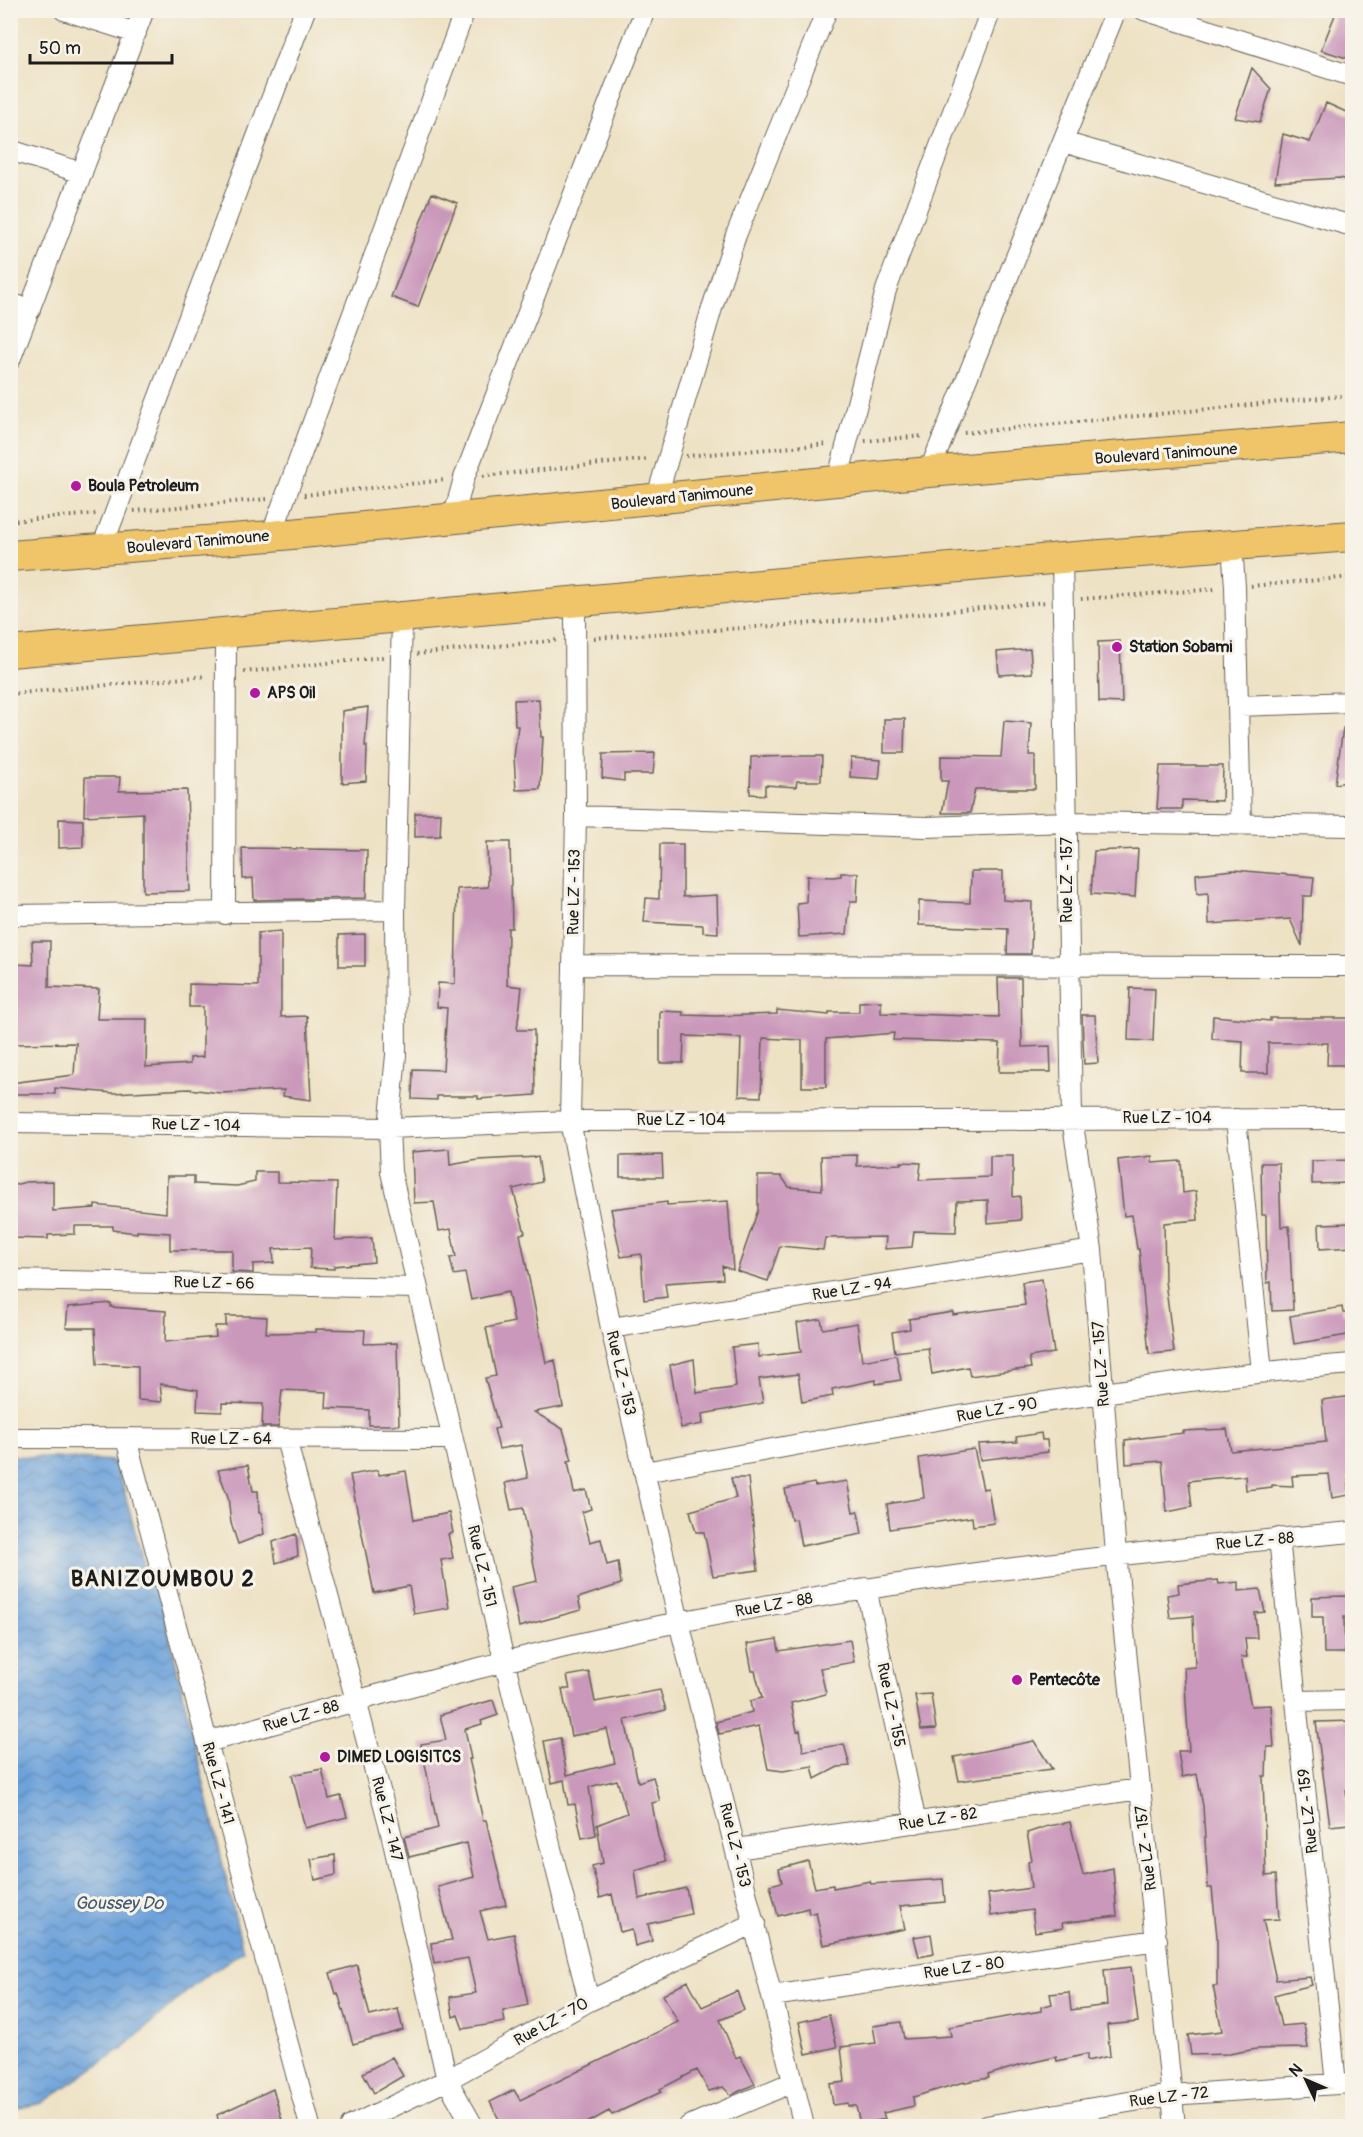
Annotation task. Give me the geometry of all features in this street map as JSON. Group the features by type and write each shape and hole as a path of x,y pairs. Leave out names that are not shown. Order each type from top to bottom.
{"main road":[{"name":"Boulevard Tanimoune","path":"10,556 272,536 929,472 1353,437"},
{"path":"10,652 1062,558 1353,536"}],"street":[{"path":"64,10 136,33"},
{"path":"10,360 144,10"},
{"path":"100,550 305,10"},
{"path":"272,536 465,10"},
{"path":"453,519 464,478 645,10"},
{"path":"656,500 712,308 736,235 827,10"},
{"path":"837,482 886,290 991,10"},
{"path":"929,472 1116,10"},
{"path":"1144,10 1353,76"},
{"path":"1063,142 1353,226"},
{"path":"10,150 82,173"},
{"path":"10,303 30,310"},
{"path":"1232,545 1242,823"},
{"name":"Rue LZ - 157","path":"1062,558 1072,1118 1092,1250 1116,1554 1175,2127"},
{"name":"Rue LZ - 153","path":"575,602 577,639 576,816 570,1121 611,1328 644,1472 804,2127"},
{"name":"Rue LZ - 151","path":"402,617 404,655 395,910 396,1055 389,1128 391,1172 504,1660 589,2001"},
{"path":"225,914 226,633"},
{"path":"1239,706 1353,702"},
{"path":"576,816 926,827 1067,822 1353,826"},
{"path":"10,915 395,910"},
{"path":"573,965 1353,966"},
{"path":"1236,1119 1262,1372"},
{"name":"Rue LZ - 104","path":"10,1123 389,1128 570,1121 1353,1119"},
{"name":"Rue LZ - 94","path":"611,1328 1092,1250"},
{"name":"Rue LZ - 66","path":"10,1280 417,1288"},
{"name":"Rue LZ - 90","path":"644,1472 1103,1392 1262,1372 1353,1364"},
{"name":"Rue LZ - 64","path":"10,1438 452,1439"},
{"name":"Rue LZ - 141","path":"126,1438 310,2127"},
{"name":"Rue LZ - 147","path":"286,1439 389,1824 447,2080 473,2127"},
{"name":"Rue LZ - 88","path":"207,1742 504,1660 679,1622 866,1588 1116,1554 1353,1532"},
{"name":"Rue LZ - 159","path":"1279,1538 1296,1701 1344,2083"},
{"name":"Rue LZ - 155","path":"866,1588 916,1822"},
{"path":"1296,1701 1353,1700"},
{"name":"Rue LZ - 82","path":"737,1849 1139,1789"},
{"name":"Rue LZ - 70","path":"351,2127 447,2080 589,2001 755,1923"},
{"name":"Rue LZ - 80","path":"772,1996 1156,1940"},
{"path":"689,2127 793,2082"},
{"name":"Rue LZ - 72","path":"987,2127 1170,2095 1344,2083"}],"path":[{"path":"10,694 577,639 831,622 1064,600 1353,577"}],"water":[{"name":"Goussey Do","path":"11,1456 116,1461 145,1569 157,1583 243,1951 200,1980 123,2048 42,2103 11,2110"}],"building":[{"path":"1337,10 1353,10 1353,60 1321,50"},
{"path":"1252,68 1271,89 1260,122 1235,118"},
{"path":"1326,103 1353,115 1353,181 1340,178 1275,182 1283,134 1310,142"},
{"path":"432,193 457,203 418,307 391,297"},
{"path":"1120,641 1122,703 1099,702 1098,642"},
{"path":"1030,649 1032,673 999,675 997,652"},
{"path":"539,699 541,737 543,737 540,789 516,790 514,757 518,726 515,726 514,700"},
{"path":"368,707 365,746 367,746 366,781 342,783 342,711"},
{"path":"884,719 905,719 904,753 884,753"},
{"path":"1004,721 1031,723 1029,755 1035,755 1035,789 975,789 970,813 942,813 948,781 941,781 941,756 1001,757"},
{"path":"1343,728 1353,729 1353,781 1335,784"},
{"path":"655,753 653,774 624,774 624,781 602,778 603,754"},
{"path":"822,756 821,781 797,781 796,787 765,785 765,795 750,794 751,757"},
{"path":"851,758 881,760 879,779 850,777"},
{"path":"1160,766 1223,766 1222,801 1182,800 1182,809 1157,809"},
{"path":"85,777 120,777 119,791 187,790 190,891 143,892 143,813 84,816"},
{"path":"415,813 441,813 440,836 415,837"},
{"path":"59,819 83,820 83,847 59,848"},
{"path":"487,842 510,842 512,928 508,928 507,985 522,987 517,1030 534,1030 535,1095 478,1099 478,1096 437,1096 437,1100 412,1099 413,1069 443,1070 447,1008 437,1007 438,983 455,984 457,889 488,887"},
{"path":"660,844 683,844 683,897 717,895 718,933 703,932 703,925 644,922 646,898 659,899"},
{"path":"242,848 367,850 366,898 254,900 253,878 243,879"},
{"path":"1138,849 1135,897 1091,894 1094,851"},
{"path":"1234,870 1314,877 1312,896 1303,896 1302,946 1290,919 1209,924 1208,893 1197,894 1196,874"},
{"path":"971,871 1003,871 1003,900 1032,902 1031,954 1007,954 1008,929 919,925 919,901 970,903"},
{"path":"841,873 858,873 857,901 850,901 847,934 799,937 797,903 806,902 807,876 833,877 841,876"},
{"path":"281,931 281,1017 307,1016 311,1100 283,1096 284,1090 220,1093 189,1089 113,1093 55,1088 55,1094 10,1094 10,1083 74,1075 76,1043 10,1044 10,1019 15,1019 15,964 33,965 32,941 50,941 49,987 99,989 97,1019 147,1019 146,1067 190,1064 190,1058 203,1057 203,1007 189,1007 189,984 258,986 258,933"},
{"path":"365,934 365,966 339,966 339,935"},
{"path":"998,978 1021,978 1022,1047 1050,1046 1051,1072 999,1072 1000,1043 893,1040 894,1033 826,1039 826,1087 802,1087 802,1040 763,1038 761,1097 739,1096 741,1038 684,1036 683,1063 660,1063 660,1011 683,1012 683,1015 716,1016 777,1014 777,1010 829,1015 829,1012 859,1012 859,1002 881,1001 881,1013 999,1017"},
{"path":"1130,988 1155,989 1153,1041 1128,1040"},
{"path":"1082,1015 1095,1015 1098,1063 1084,1064"},
{"path":"1213,1016 1270,1021 1270,1018 1353,1018 1353,1065 1327,1065 1328,1043 1268,1043 1268,1073 1242,1073 1243,1041 1212,1039"},
{"path":"449,1149 450,1165 478,1160 538,1157 542,1182 513,1189 525,1233 520,1234 546,1363 555,1360 563,1407 534,1412 563,1429 572,1460 568,1461 574,1493 586,1490 591,1509 582,1512 590,1542 601,1539 607,1565 618,1562 621,1584 578,1598 581,1610 519,1627 511,1587 537,1581 523,1508 511,1510 505,1483 528,1478 521,1445 499,1449 494,1429 499,1428 485,1378 496,1376 486,1328 514,1322 508,1292 471,1300 465,1273 454,1275 450,1258 456,1257 451,1229 439,1231 434,1202 414,1203 412,1152"},
{"path":"662,1155 663,1177 620,1177 620,1156"},
{"path":"857,1155 857,1166 901,1164 901,1162 921,1163 919,1180 990,1177 990,1156 1013,1156 1013,1197 1020,1196 1021,1220 988,1223 988,1200 957,1201 956,1232 914,1231 912,1247 885,1249 886,1237 825,1238 823,1250 780,1246 768,1281 737,1271 758,1210 758,1176 781,1176 789,1187 822,1190 821,1156"},
{"path":"1152,1156 1152,1163 1181,1161 1183,1193 1196,1191 1198,1220 1164,1223 1165,1281 1174,1352 1149,1354 1139,1249 1137,1249 1132,1215 1124,1216 1118,1160"},
{"path":"1353,1160 1353,1183 1312,1184 1312,1161"},
{"path":"1261,1163 1279,1163 1281,1227 1289,1226 1293,1310 1272,1311 1271,1282 1267,1283 1266,1215 1262,1215"},
{"path":"255,1172 277,1172 277,1182 337,1183 335,1240 372,1238 374,1262 334,1266 334,1269 310,1268 311,1247 273,1249 274,1263 253,1264 253,1273 232,1272 232,1250 170,1250 170,1233 137,1231 137,1233 113,1230 113,1226 75,1226 75,1234 48,1235 48,1239 10,1238 10,1186 26,1182 53,1181 53,1211 95,1208 95,1205 166,1213 167,1176 194,1176 194,1184 237,1186 255,1182"},
{"path":"728,1201 733,1270 722,1266 723,1279 665,1283 667,1297 644,1300 641,1254 621,1257 611,1209 667,1202 667,1205"},
{"path":"1353,1223 1353,1247 1320,1249 1319,1224"},
{"path":"1042,1279 1054,1353 1029,1357 1031,1368 970,1376 968,1367 932,1374 928,1348 895,1352 892,1332 910,1329 909,1319 1025,1305 1022,1282"},
{"path":"111,1303 111,1307 166,1311 165,1342 216,1337 215,1326 226,1326 226,1316 250,1316 267,1317 266,1333 316,1332 316,1329 365,1330 364,1344 397,1343 399,1425 369,1425 369,1410 326,1408 327,1392 282,1390 278,1427 262,1427 263,1404 222,1403 222,1412 197,1411 198,1390 160,1384 162,1402 138,1400 138,1366 97,1364 95,1328 66,1328 68,1307"},
{"path":"1342,1307 1343,1313 1353,1313 1353,1334 1294,1344 1290,1316"},
{"path":"821,1319 823,1329 857,1323 862,1361 896,1355 901,1380 876,1384 876,1380 832,1389 833,1396 802,1402 798,1374 759,1379 763,1403 702,1414 703,1424 681,1428 670,1365 694,1359 697,1393 736,1387 732,1347 758,1344 759,1357 801,1352 797,1323"},
{"path":"1353,1396 1353,1477 1348,1478 1350,1495 1332,1498 1329,1474 1292,1476 1293,1486 1272,1485 1272,1487 1246,1490 1245,1476 1215,1478 1189,1481 1192,1507 1167,1512 1162,1461 1126,1464 1125,1440 1184,1433 1183,1431 1227,1429 1231,1451 1326,1442 1322,1400"},
{"path":"1041,1433 1042,1440 1047,1440 1048,1452 980,1460 978,1444 1017,1442 1016,1437"},
{"path":"974,1449 983,1489 988,1488 994,1523 973,1526 972,1517 890,1529 887,1504 924,1498 919,1458"},
{"path":"248,1465 253,1491 258,1491 259,1513 261,1512 264,1534 238,1544 231,1523 228,1497 218,1470"},
{"path":"378,1470 379,1475 406,1471 414,1520 449,1513 453,1533 448,1534 453,1558 441,1560 449,1608 414,1614 409,1586 374,1593 350,1475"},
{"path":"731,1478 748,1478 758,1570 713,1576 704,1532 696,1532 690,1511 736,1498"},
{"path":"847,1481 853,1512 858,1511 862,1534 801,1546 796,1519 791,1520 785,1489 814,1483 815,1486"},
{"path":"296,1534 298,1556 276,1563 273,1542"},
{"path":"1218,1580 1219,1584 1239,1582 1239,1591 1260,1589 1265,1612 1255,1613 1257,1638 1245,1638 1247,1657 1241,1657 1251,1706 1271,1705 1274,1747 1267,1747 1266,1776 1263,1776 1266,1876 1276,1875 1279,1919 1263,1920 1276,1980 1310,1977 1312,1985 1274,1995 1281,2026 1304,2024 1308,2048 1256,2049 1229,2054 1191,2055 1188,2035 1222,2031 1213,1986 1217,1986 1217,1937 1212,1888 1208,1888 1203,1806 1197,1774 1182,1777 1178,1751 1189,1751 1184,1668 1195,1667 1193,1616 1170,1618 1167,1595 1179,1593 1178,1584"},
{"path":"1312,1597 1353,1598 1353,1617 1344,1617 1345,1653 1324,1653 1323,1617 1312,1617"},
{"path":"777,1639 779,1651 850,1640 854,1662 820,1668 826,1694 791,1703 797,1731 800,1730 803,1751 844,1744 850,1766 838,1767 815,1779 812,1766 783,1771 768,1769 759,1726 719,1734 716,1722 752,1712 750,1701 762,1698 755,1671 752,1671 747,1644"},
{"path":"589,1672 595,1702 660,1690 666,1710 625,1720 638,1782 653,1777 660,1801 652,1803 658,1837 666,1861 635,1870 639,1899 686,1888 691,1914 648,1924 652,1941 635,1946 632,1929 620,1932 612,1894 600,1898 592,1866 603,1863 597,1825 627,1813 617,1780 589,1787 596,1835 582,1838 575,1804 568,1805 564,1780 552,1783 544,1741 560,1738 567,1775 615,1763 607,1729 571,1736 562,1689 570,1689 567,1676"},
{"path":"931,1694 936,1729 921,1730 915,1695"},
{"path":"493,1700 498,1715 481,1721 482,1724 465,1729 471,1759 469,1759 483,1820 486,1820 506,1905 480,1911 488,1939 514,1934 528,2005 503,2011 505,2022 463,2029 458,2015 453,2017 450,1997 476,1993 468,1958 434,1964 431,1943 452,1940 438,1887 474,1877 467,1843 409,1857 404,1837 438,1828 421,1744 446,1740 440,1715"},
{"path":"1353,1721 1353,1790 1346,1790 1349,1824 1330,1826 1316,1722"},
{"path":"1034,1741 1052,1769 959,1781 954,1757"},
{"path":"322,1769 329,1799 341,1796 347,1817 305,1828 292,1775"},
{"path":"1070,1822 1083,1875 1113,1868 1117,1916 1062,1923 1063,1928 1035,1932 1032,1910 991,1916 988,1894 1031,1888 1028,1862 1032,1860 1027,1833"},
{"path":"335,1855 336,1875 315,1880 311,1859"},
{"path":"808,1861 815,1888 833,1885 833,1888 870,1881 871,1884 943,1879 945,1902 900,1906 905,1929 823,1945 816,1912 809,1914 808,1908 778,1916 770,1885 782,1882 779,1869"},
{"path":"931,1934 934,1954 919,1957 914,1937"},
{"path":"357,1965 370,2016 398,2009 403,2030 353,2044 330,1973"},
{"path":"1131,1967 1138,2022 1107,2025 1110,2056 1087,2061 1087,2054 1057,2061 1056,2057 1021,2065 988,2075 989,2078 960,2083 913,2097 914,2106 883,2113 885,2119 860,2124 856,2106 848,2106 848,2103 833,2105 830,2084 845,2082 841,2047 876,2043 873,2026 901,2022 904,2039 951,2036 949,2027 1041,2011 1041,2007 1052,2004 1050,1994 1069,1992 1071,2010 1107,2005 1104,1970"},
{"path":"688,1981 702,2007 737,1991 744,2010 720,2020 736,2058 740,2056 755,2084 731,2095 723,2087 709,2091 697,2070 660,2089 661,2092 612,2115 609,2111 580,2127 503,2127 490,2102 514,2090 520,2100 678,2022 663,1995"},
{"path":"829,2015 837,2047 806,2054 799,2022"},
{"path":"392,2057 403,2076 374,2093 363,2073"},
{"path":"273,2089 284,2127 220,2127 217,2115"}],"place":[{"name":"Boula Petroleum","path":"76,486"},
{"name":"Station Sobami","path":"1117,647"},
{"name":"APS Oil","path":"255,693"},
{"name":"Pentecôte","path":"1017,1680"},
{"name":"DIMED LOGISITCS","path":"325,1757"}],"district":[{"name":"BANIZOUMBOU 2","path":"163,1579"}]}
